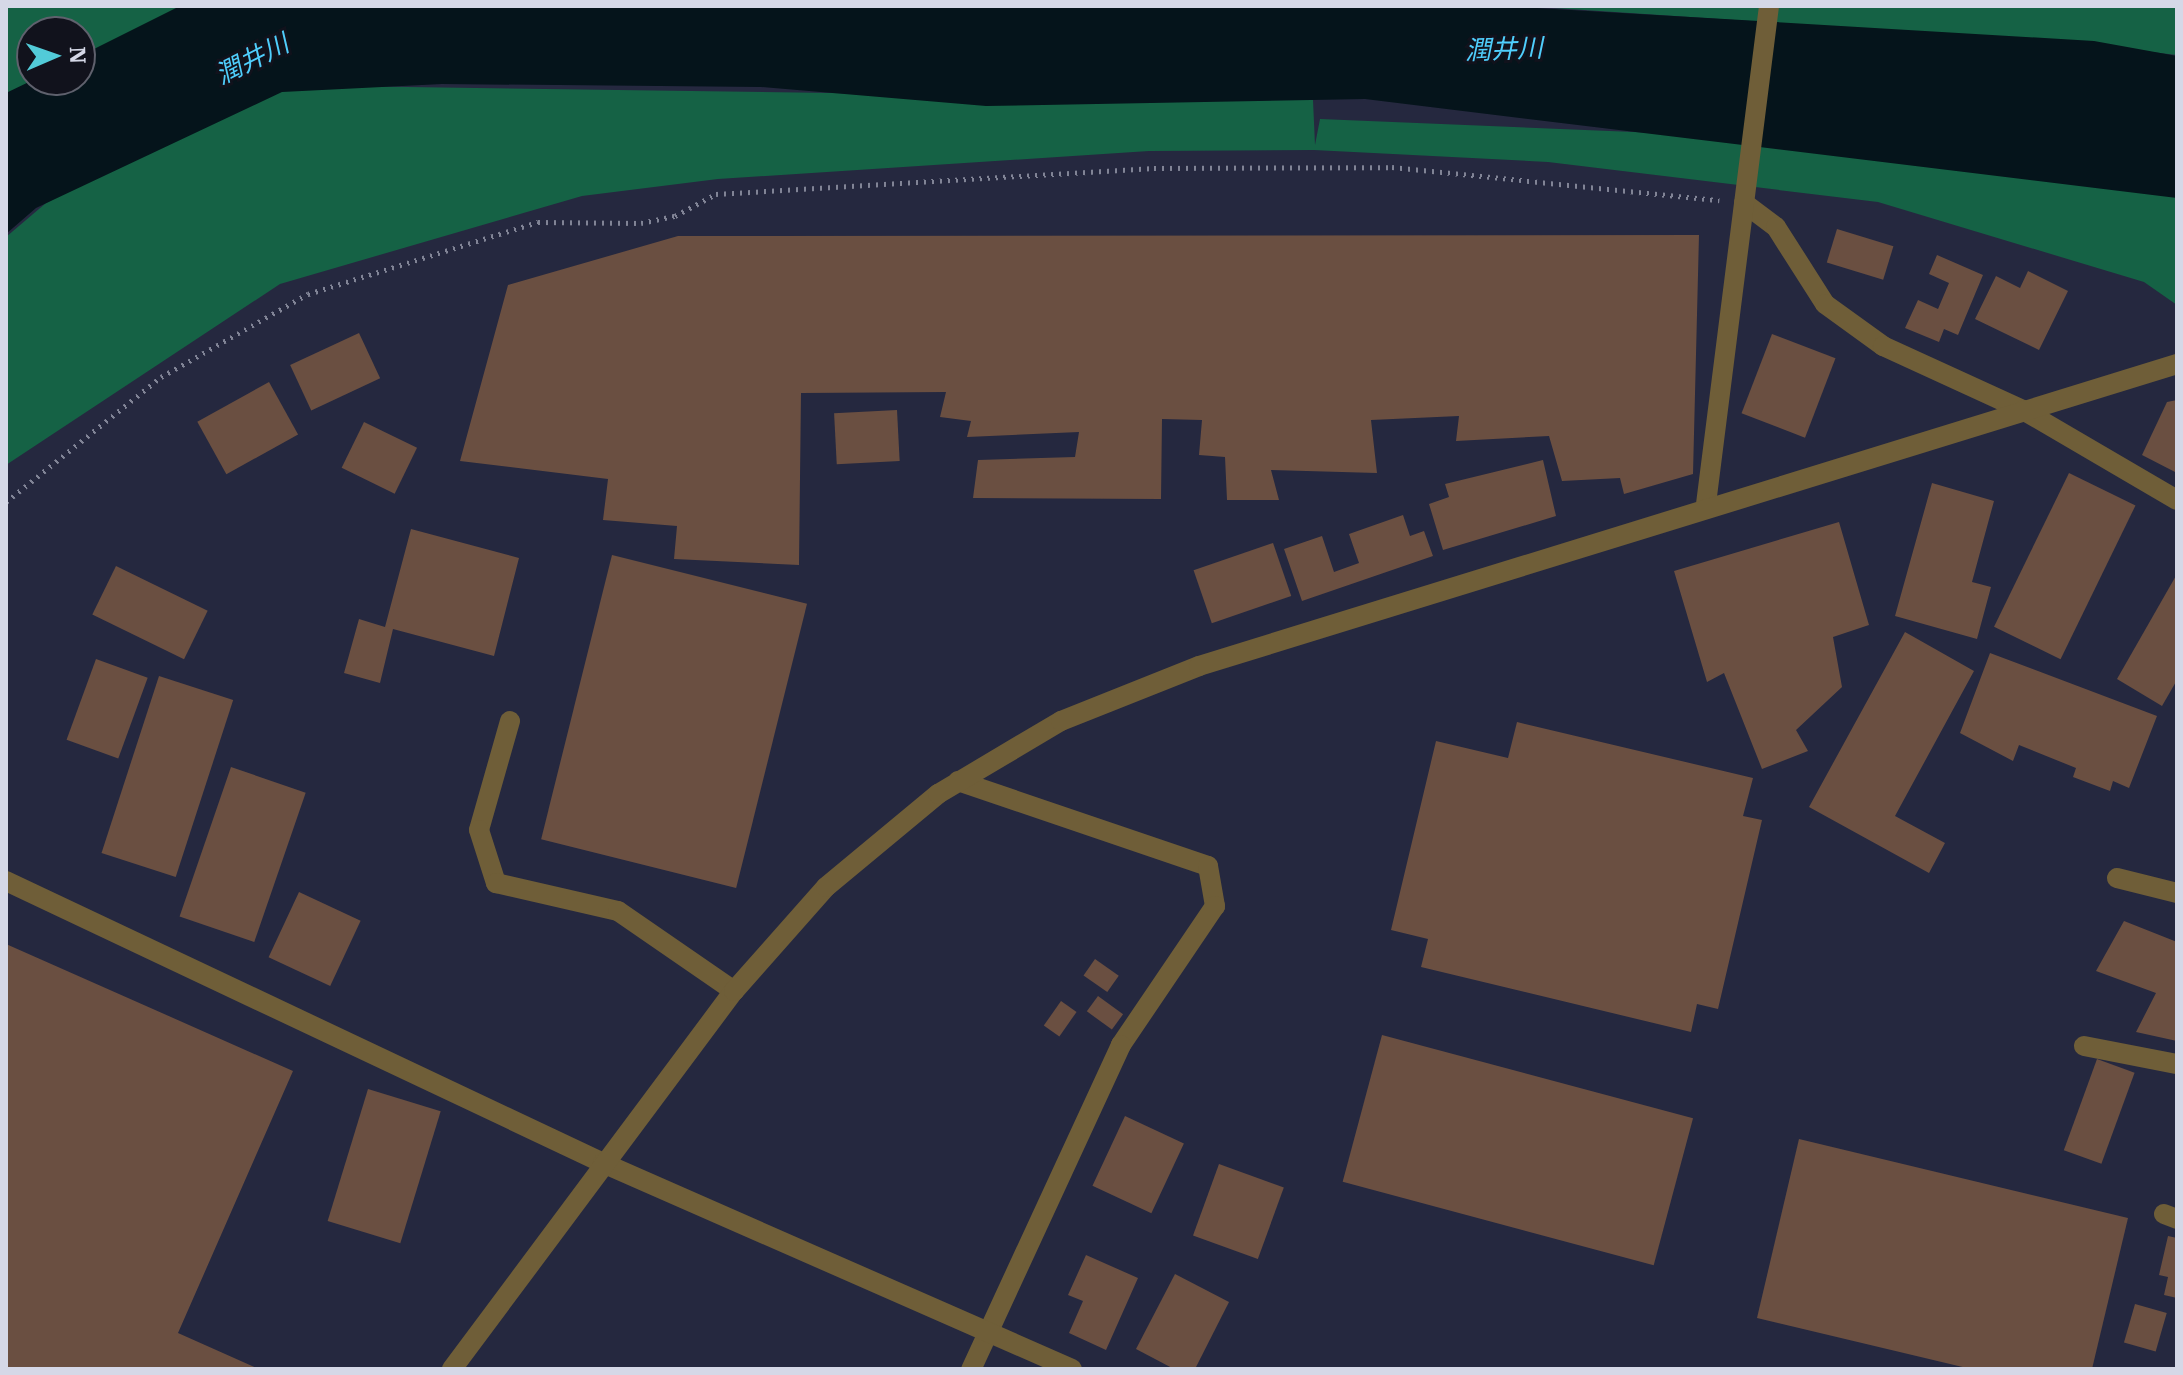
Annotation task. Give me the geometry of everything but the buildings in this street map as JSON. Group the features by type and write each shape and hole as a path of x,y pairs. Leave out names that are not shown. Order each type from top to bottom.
{"street":[{"path":"1706,504 1769,6"},
{"path":"1744,203 1776,227 1825,304 1883,346 2023,410 2177,500"},
{"path":"452,1369 734,991 826,887 958,781 1061,721 1199,666 1706,504 2177,364"},
{"path":"510,721 479,830 496,883 618,911 734,991"},
{"path":"958,781 1208,866 1215,906 1121,1045 971,1369"},
{"path":"2117,878 2177,893"},
{"path":"6,881 603,1163 1072,1369"},
{"path":"2084,1046 2177,1064"}],"path":[{"path":"6,502 161,377 308,294 538,222 641,223 675,216 716,194 1154,168 1392,167 1744,203"}],"green space":[{"path":"6,6 217,6 96,51 96,16 16,16 16,93 6,98"},
{"path":"1523,6 2177,6 2177,55 2065,42"},
{"path":"270,85 1313,100 1315,145 1320,119 1854,141 2177,197 2177,305 2144,282 1878,202 1548,162 1314,150 1149,151 718,179 582,196 280,284 6,465 6,237 46,203"}],"water":[{"name":"潤井川","path":"180,6 1504,6 2094,41 2177,56 2177,198 1365,99 986,106 761,87 442,84 282,92 36,208 6,234 6,93 16,88 16,96 96,96 96,48"}]}
